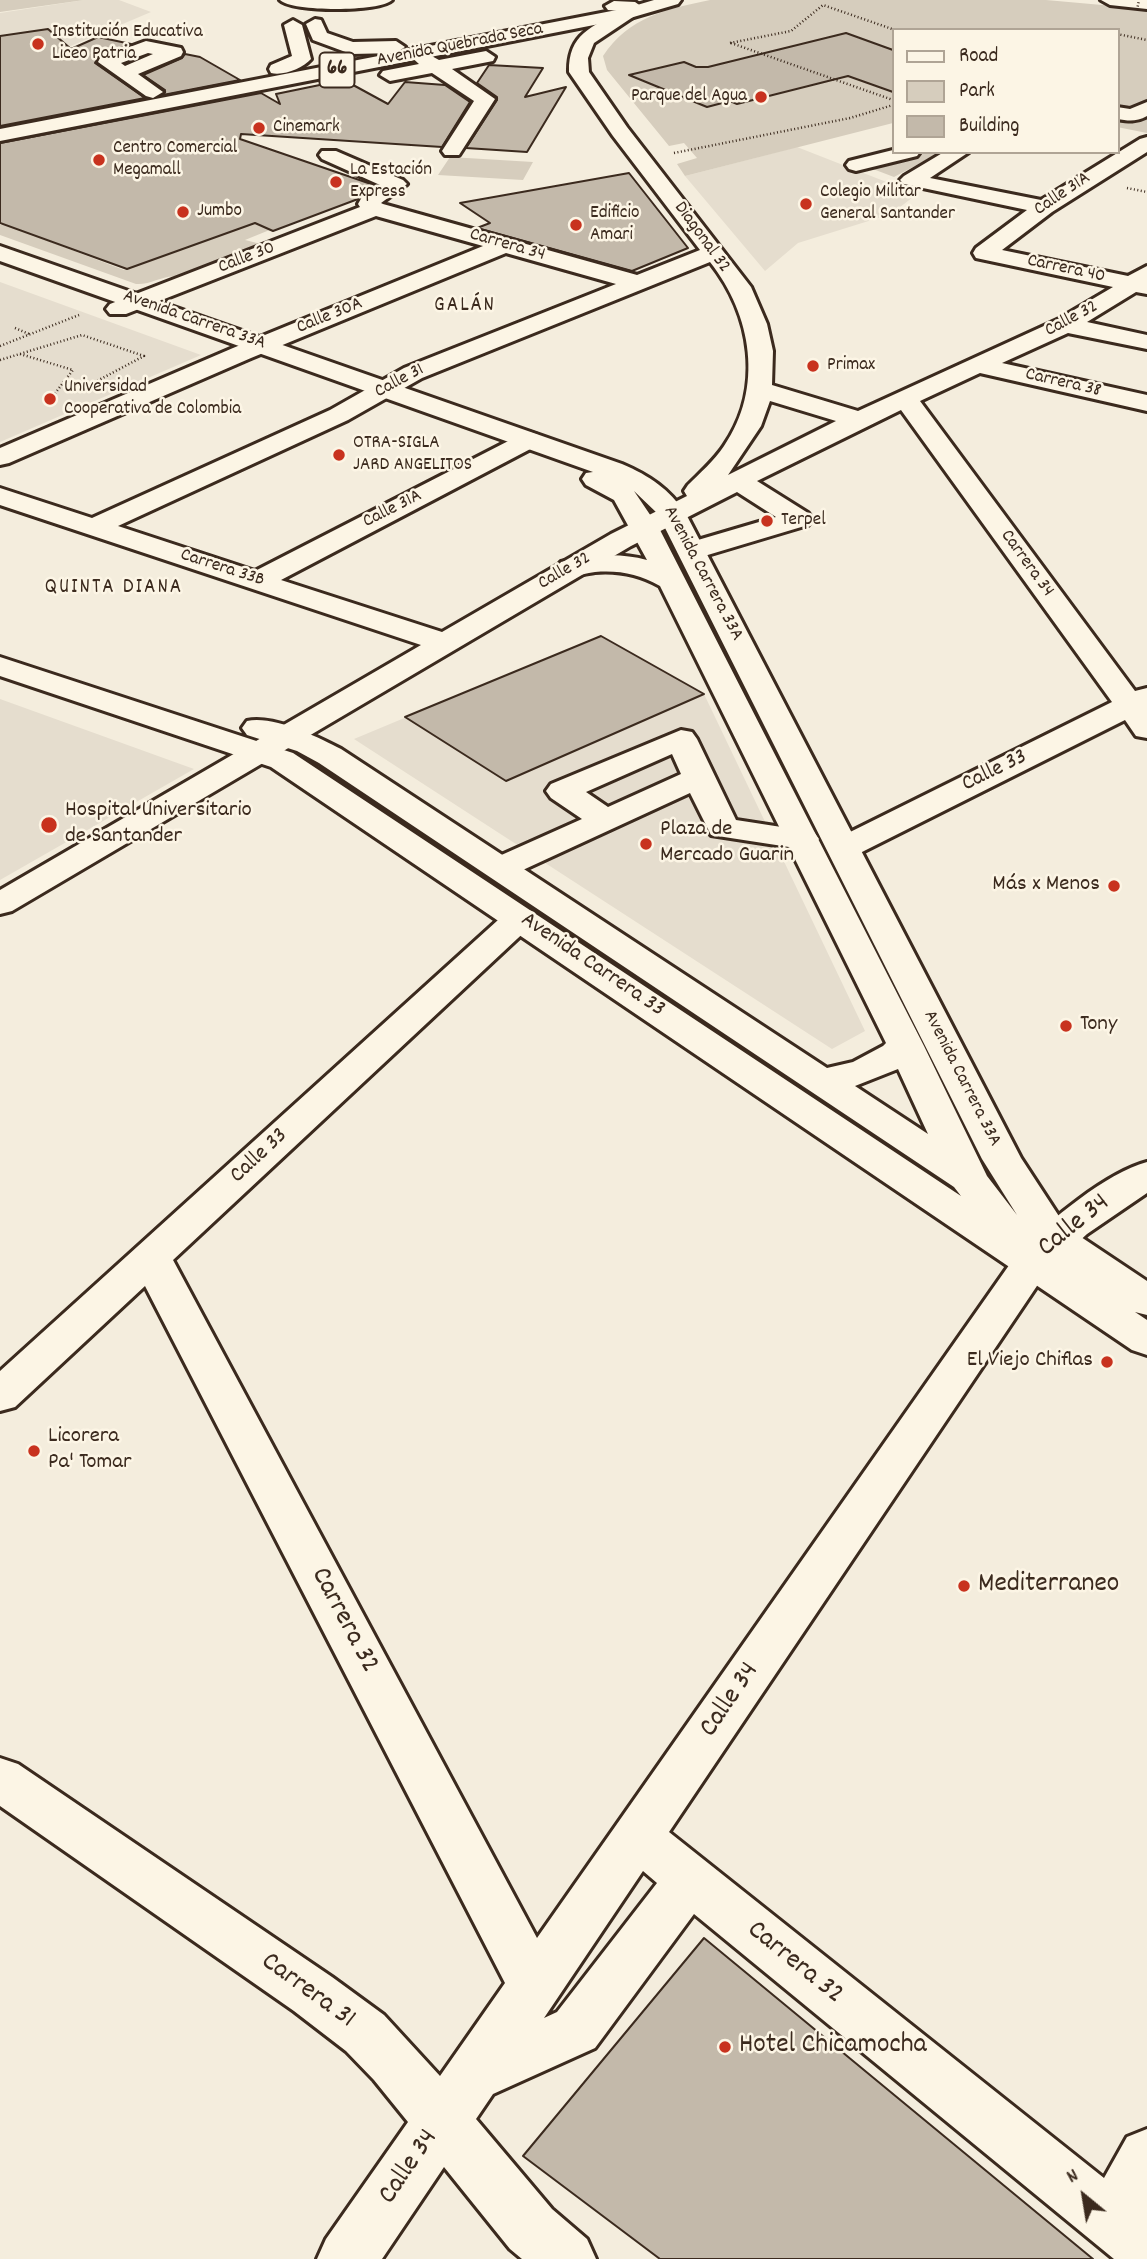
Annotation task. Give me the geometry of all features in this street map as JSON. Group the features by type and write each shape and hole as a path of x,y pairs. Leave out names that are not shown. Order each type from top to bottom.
{"main road":[{"path":"278,69 302,59 289,11 312,14 336,4 383,0"},
{"name":"Avenida Quebrada Seca","path":"0,121 427,61 622,10 650,0"},
{"name":"Avenida Quebrada Seca","path":"0,135 278,69 672,0"},
{"path":"1110,0 1142,7"},
{"name":"Diagonal 32","path":"622,10 582,44 577,53 579,72 743,295 761,344 780,368 760,396 726,462 659,521"},
{"path":"312,14 319,36 343,46 396,47"},
{"path":"390,75 427,61 486,57"},
{"path":"427,61 485,99 452,151"},
{"path":"124,73 161,97"},
{"path":"1119,113 1133,116 1147,108"},
{"path":"1119,138 1146,144"},
{"name":"Calle 31A","path":"984,253 1044,207 1146,144"},
{"path":"856,165 902,154"},
{"path":"956,154 911,180 1044,207"},
{"path":"329,155 396,184 371,200 369,204 376,209"},
{"name":"Carrera 34","path":"376,209 638,283"},
{"name":"Calle 30","path":"128,305 376,209"},
{"name":"Calle 30A","path":"0,457 252,349 506,246"},
{"name":"Calle 31","path":"94,527 340,415 413,373 713,253"},
{"name":"Carrera 40","path":"984,253 1143,282"},
{"name":"Avenida Carrera 33A","path":"4,260 521,444 643,483 657,493 659,521 670,579 906,1046 969,1179 1001,1225 1043,1250"},
{"name":"Calle 32","path":"0,904 571,568 836,431 1065,325 1143,282"},
{"path":"1065,325 1147,342"},
{"name":"Carrera 38","path":"980,366 1147,403"},
{"path":"780,368 807,397 791,407"},
{"path":"760,396 791,407 836,431"},
{"name":"Carrera 34","path":"906,399 1141,711"},
{"path":"791,407 859,420"},
{"name":"Calle 31A","path":"257,581 521,444"},
{"path":"691,551 798,519 738,481"},
{"name":"Carrera 33B","path":"0,496 445,643"},
{"name":"Avenida Carrera 33A","path":"659,521 691,551 1002,1159 1043,1250"},
{"path":"571,568 599,563 626,563 649,568 670,579"},
{"name":"Avenida Carrera 33","path":"0,643 273,744 304,773 520,918 1043,1250 1147,1301"},
{"name":"Avenida Carrera 33","path":"0,666 273,744 330,756 969,1179"},
{"name":"Calle 33","path":"844,848 1141,711"},
{"path":"606,820 562,791 681,739 723,828 844,848"},
{"path":"500,868 699,777"},
{"name":"Calle 33","path":"0,1396 520,918"},
{"path":"819,1080 873,1069 889,1061 906,1046"},
{"name":"Calle 34","path":"347,2259 1043,1250 1089,1211 1147,1175"},
{"name":"Avenida Carrera 33","path":"1043,1250 1147,1340"},
{"name":"Carrera 32","path":"151,1257 536,1986"},
{"name":"Carrera 31","path":"0,1779 313,1994 365,2033 394,2062 531,2229 566,2259"},
{"name":"Carrera 32","path":"638,1837 1130,2235"},
{"path":"473,2076 576,2030 690,1879"},
{"path":"1130,2235 1147,2156"}],"path":[{"path":"1139,0 1142,7"},
{"path":"892,29 823,5 792,31 730,43 892,100"},
{"path":"1119,34 1147,40"},
{"path":"642,157 691,152 850,118 892,105"},
{"path":"0,346 79,315"},
{"path":"15,328 30,334"},
{"path":"0,360 86,335 144,356 92,384"},
{"path":"19,354 73,370 43,408 55,402"}],"shaded area":[{"name":"Institución Educativa Liceo Patria","path":"84,0 119,0 151,12 0,76 0,13"},
{"name":"Colegio Militar General Santander","path":"797,147 917,194 891,214 798,243 765,271 685,176"},
{"name":"Universidad Cooperativa de Colombia","path":"0,282 201,355 0,442"},
{"name":"Plaza de Mercado Guarin","path":"601,636 704,694 865,1031 832,1049 354,739"},
{"name":"Hospital Universitario de Santander","path":"0,699 194,769 0,880"}],"green space":[{"path":"0,0 84,0 0,12"},
{"name":"Parque del Agua","path":"710,0 1046,0 1147,9 1147,133 1119,127 1119,28 892,28 892,123 685,176 677,164 697,158 684,143 669,146 607,70 603,56 624,32 650,17"},
{"path":"913,154 937,154 894,177 865,166"},
{"path":"450,157 533,162 523,180 438,175"},
{"path":"255,223 272,229 245,240 261,244 179,277 142,284 0,235 0,225 4,224 124,270"}],"building":[{"path":"48,29 71,49 98,37 131,44 99,56 95,63 145,98 0,126 0,36"},
{"path":"846,33 892,50 892,92 848,76 737,104 730,101 707,107 629,75 684,62 696,67 708,67"},
{"path":"185,54 200,57 240,80 163,95 165,90 143,75 182,58"},
{"path":"489,65 543,68 525,97 566,87 527,152 466,148 497,100 497,97 477,83"},
{"path":"344,80 388,104 405,82 445,85 470,102 442,147 241,134 240,139 374,185 358,199 273,231 255,223 127,269 0,223 0,143 261,93 280,104 276,94"},
{"name":"Edificio Amari","path":"629,173 688,248 632,271 477,228 490,223 460,203"},
{"path":"601,636 704,694 506,781 405,717"},
{"name":"Hotel Chicamocha","path":"704,1938 1093,2259 660,2259 523,2156"}],"place":[{"name":"Institución Educativa Liceo Patria","path":"38,44"},
{"name":"Parque del Agua","path":"761,97"},
{"name":"Cinemark","path":"259,128"},
{"name":"Centro Comercial Megamall","path":"99,160"},
{"name":"La Estación Express","path":"336,182"},
{"name":"Colegio Militar General Santander","path":"806,204"},
{"name":"Jumbo","path":"183,212"},
{"name":"Edificio Amari","path":"576,225"},
{"name":"Primax","path":"813,366"},
{"name":"Universidad Cooperativa de Colombia","path":"50,399"},
{"name":"OTRA-SIGLA JARD ANGELITOS","path":"339,455"},
{"name":"Terpel","path":"767,521"},
{"name":"Hospital Universitario de Santander","path":"49,825"},
{"name":"Plaza de Mercado Guarin","path":"646,844"},
{"name":"Más x Menos","path":"1114,886"},
{"name":"Tony","path":"1066,1026"},
{"name":"El Viejo Chiflas","path":"1107,1362"},
{"name":"Licorera Pa' Tomar","path":"34,1451"},
{"name":"Mediterraneo","path":"964,1586"},
{"name":"Hotel Chicamocha","path":"725,2047"}],"district":[{"name":"GALÁN","path":"465,307"},
{"name":"QUINTA DIANA","path":"114,589"}]}
